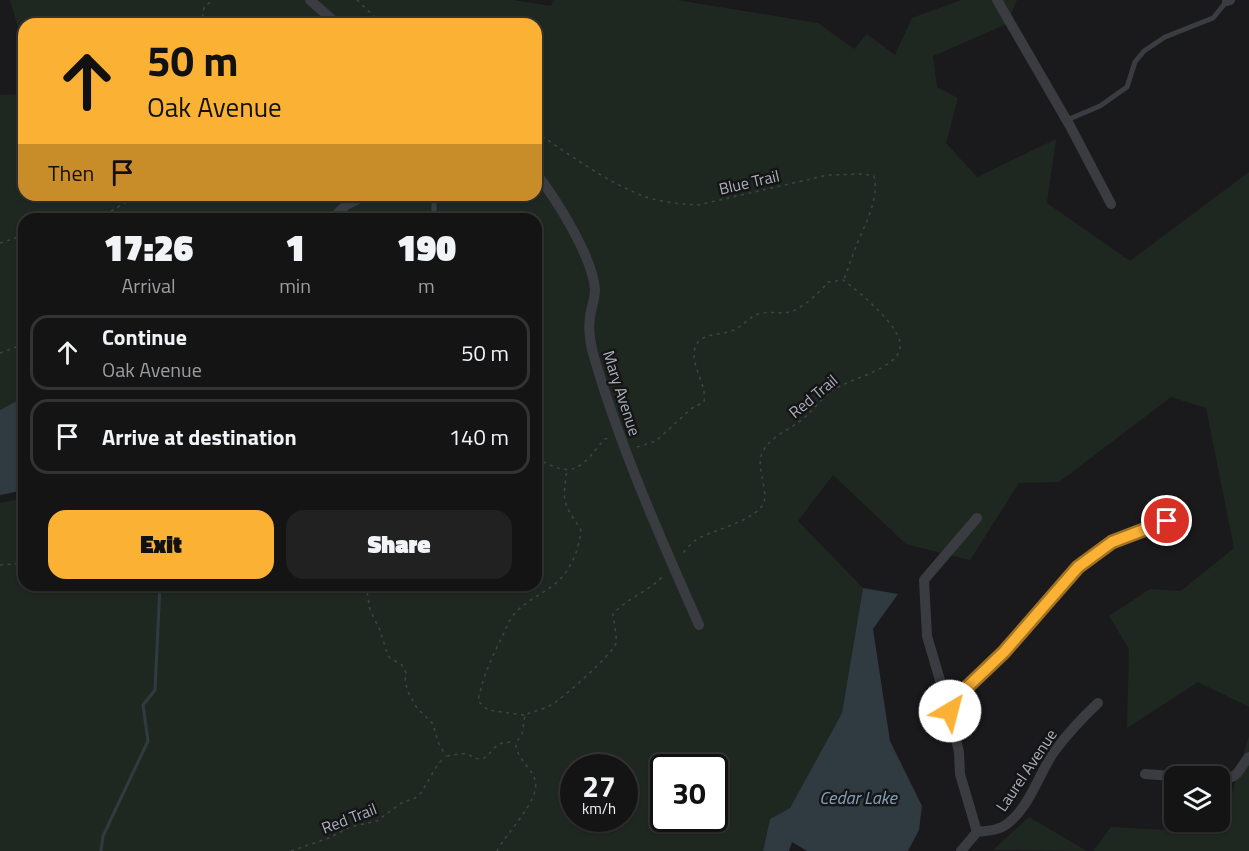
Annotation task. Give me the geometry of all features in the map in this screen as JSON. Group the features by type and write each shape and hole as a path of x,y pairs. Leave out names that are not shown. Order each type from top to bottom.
{"street":[{"path":"310,0 330,18"},
{"path":"997,0 1066,120 1110,204"},
{"name":"Mary Avenue","path":"542,181 571,228 593,275 595,292 589,337 622,441 699,625"},
{"path":"338,213 354,201"},
{"path":"961,851 974,836 960,774 959,752 950,711 927,636 924,580 977,519"},
{"path":"950,711 959,695 1000,656 1078,567 1112,542 1167,521"},
{"name":"Laurel Avenue","path":"974,836 1005,826 1014,817 1027,800 1052,755 1084,716 1098,703"},
{"path":"1230,778 1240,771 1249,757"},
{"path":"1145,774 1164,775"}],"lane":[{"path":"1066,120 1100,106 1127,87 1135,62 1144,51 1165,37 1213,18 1229,1"}],"path":[{"path":"204,18 202,13 205,6 213,0"},
{"path":"357,0 376,18"},
{"name":"Blue Trail","path":"542,136 607,179 645,196 683,204 698,204 828,175 874,176 876,183 871,213 865,222 843,280"},
{"path":"108,213 128,201"},
{"path":"0,243 18,237"},
{"path":"542,461 573,470 583,464 605,439 615,438 635,447 656,441 692,408 704,402 705,393 694,355 695,347 700,339 733,330 753,316 764,312 786,313 796,310 828,282 843,280"},
{"name":"Red Trail","path":"525,715 554,704 614,647 616,640 613,614 619,607 662,578 672,564 700,537 757,511 765,498 761,454 769,443 805,417 832,391 846,382 893,361 900,350 901,341 896,331 872,304 843,280"},
{"path":"0,353 18,346"},
{"path":"497,851 532,799 536,783 534,776 517,751 516,743 522,734 525,715 488,710 478,702 492,656 514,614 526,602 555,584 564,575 579,544 581,530 567,512 564,499 567,469"},
{"path":"0,565 18,564"},
{"path":"368,591 370,610 380,630 387,653 390,658 402,666 406,673 405,682 408,692 417,708 433,724 438,742 446,756 460,754 479,759 502,743 516,743"},
{"name":"Red Trail","path":"291,851 329,838 350,827 377,821 401,803 415,798 421,793 438,764 446,756"}],"shaded area":[{"path":"10,0 513,0 551,6 553,0 677,0 818,23 854,49 867,34 895,55 912,18 961,0 1017,0 1007,24 933,56 937,87 958,98 946,143 977,177 1056,139 1047,203 1130,261 1249,172 1249,707 1198,682 1127,728 1129,649 1109,616 1150,589 1181,591 1234,548 1206,408 1171,397 1059,482 1019,483 970,560 906,544 833,475 798,521 863,588 842,713 790,808 770,819 763,851 0,851 0,503 18,499 18,591 542,591 542,213 18,213 18,400 0,410 0,95 18,94 18,201 542,201 542,18 18,18 18,27"},
{"path":"1249,736 1249,851 1093,851 1111,827 1164,830 1164,832 1230,832 1230,800"},
{"path":"1029,817 1087,851 993,850"}],"water":[{"path":"18,400 18,490 0,495 0,410"},
{"name":"Cedar Lake","path":"863,588 898,594 873,629 890,741 922,806 919,830 908,851 807,851 792,842 789,851 763,851 770,819 790,808 842,713"}],"waterway":[{"path":"101,851 103,836 148,741 143,705 155,690 160,591"}],"route":[{"path":"950,711 959,695 1004,652 1078,567 1112,542 1167,521"}]}
